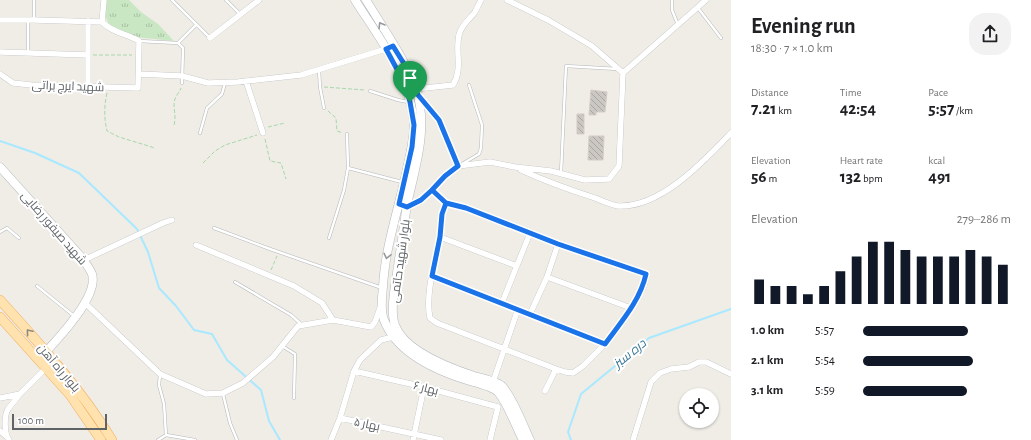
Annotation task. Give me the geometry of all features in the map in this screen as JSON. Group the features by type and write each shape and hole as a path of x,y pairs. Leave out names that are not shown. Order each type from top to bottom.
{"main road":[{"name":"بلوار شهید حاتمی","path":"355,0 406,67 417,92 421,111 421,144 384,270 382,288 384,318 393,336 408,353 458,377 497,391 501,405 523,440"},
{"name":"بلوار شهید حاتمی","path":"366,0 390,47 406,86 414,125 412,147 405,183 394,290 393,318 395,325 399,333 412,347 460,371 502,386 530,440"},
{"name":"شهید صیفور رضایی","path":"0,167 84,260 92,274 92,285 85,304 76,317 46,352"},
{"name":"بلوار راه آهن","path":"0,300 76,387 112,440"},
{"name":"بلوار راه آهن","path":"0,317 70,395 101,440"}],"street":[{"path":"102,22 104,0"},
{"path":"210,38 259,0"},
{"path":"417,92 453,85 458,72 458,36 461,28 476,11 480,0"},
{"path":"403,206 421,200 445,176 458,166 490,162 515,167 551,171 585,180 609,178 619,166 620,71 592,46 548,20 507,0"},
{"path":"620,71 678,25 706,0"},
{"path":"0,20 102,22 110,29 139,41 138,74 182,76 208,83 226,83 301,75 390,47"},
{"path":"88,21 88,86"},
{"path":"0,52 88,55"},
{"name":"شهید ایرج براتی","path":"0,74 13,83 31,85 138,88 138,74"},
{"path":"246,81 262,130"},
{"path":"515,167 548,182 617,206 633,205 668,190 700,165 731,133"},
{"path":"432,190 446,203 466,208 558,244 646,274 644,286 631,308 605,344 583,366 573,373 556,369 437,323 430,318 428,311 432,276 440,237 517,266"},
{"path":"84,260 172,220"},
{"path":"502,303 530,233"},
{"path":"530,314 547,277 558,244"},
{"path":"196,245 294,286 322,303 333,320"},
{"path":"432,276 605,344"},
{"path":"547,277 631,308"},
{"path":"85,304 160,374 206,394 223,393 243,383 273,357 298,326 333,320 371,326 378,317 382,304"},
{"path":"493,382 518,309"},
{"path":"331,440 340,418 354,371 360,360 380,340 393,336"},
{"path":"633,440 651,382 660,373 671,369 689,367 699,362 706,362 731,374"},
{"path":"8,438 5,423 7,411 20,394 46,368"},
{"path":"546,391 556,369"},
{"name":"بهار ۶","path":"354,371 501,405"},
{"path":"414,437 424,387"},
{"path":"0,398 20,394"},
{"path":"490,440 501,405"},
{"name":"بهار ۵","path":"340,418 414,437 441,440"},
{"path":"0,431 8,438"}],"lane":[{"path":"28,53 34,0"},
{"path":"172,0 210,38"},
{"path":"226,0 240,15"},
{"path":"672,0 672,10 678,25"},
{"path":"698,7 721,38"},
{"path":"178,43 196,25"},
{"path":"139,41 178,43 183,48 182,83"},
{"path":"561,174 566,66 620,71"},
{"path":"319,70 320,87 324,108"},
{"path":"200,133 207,108 222,94 226,83"},
{"path":"417,92 439,120 458,166 479,154 481,148 482,125 469,85"},
{"path":"370,91 398,100 410,102"},
{"path":"329,238 344,190 348,168 347,134"},
{"path":"348,168 405,183"},
{"path":"0,232 7,228 19,238"},
{"path":"214,228 382,288"},
{"path":"235,282 291,315 302,325"},
{"path":"37,286 76,317"},
{"path":"282,346 295,354 294,398"},
{"path":"160,374 159,385 164,404 166,435"},
{"path":"223,393 230,423 237,440"},
{"path":"158,440 166,435 195,440"}],"path":[{"path":"88,55 139,55"},
{"path":"174,125 176,118 174,107 175,99 181,89 182,83"},
{"path":"109,87 104,104 107,131 119,137 155,148"},
{"path":"320,87 370,91"},
{"path":"324,108 336,118 337,131 347,134"},
{"path":"203,163 215,151 225,145 262,130 285,123"},
{"path":"262,130 270,161 281,163 286,179"},
{"path":"440,237 442,214 446,203"},
{"path":"269,275 278,252"}],"green space":[{"path":"107,0 129,0 141,12 158,24 174,41 135,37 110,27 105,15"}],"building":[{"path":"591,90 607,92 605,112 596,112 596,115 589,115"},
{"path":"577,114 584,114 584,134 577,134"},
{"path":"589,136 604,136 603,160 588,160"}],"waterway":[{"path":"0,141 35,153 79,173 137,229 148,252 159,288 176,306 194,330 212,334 227,360 261,390 269,421 280,440"},
{"name":"دره سبز","path":"571,440 568,432 581,394 649,338 731,309"}],"route":[{"path":"410,102 406,86 386,49 393,46 406,67 418,95 439,120 458,166 445,176 432,190 446,203 442,214 440,237 432,276 605,344 631,308 644,286 646,274 558,244 466,208 446,203 432,190 421,200 407,207 399,204 412,147 414,125 410,102"}]}
